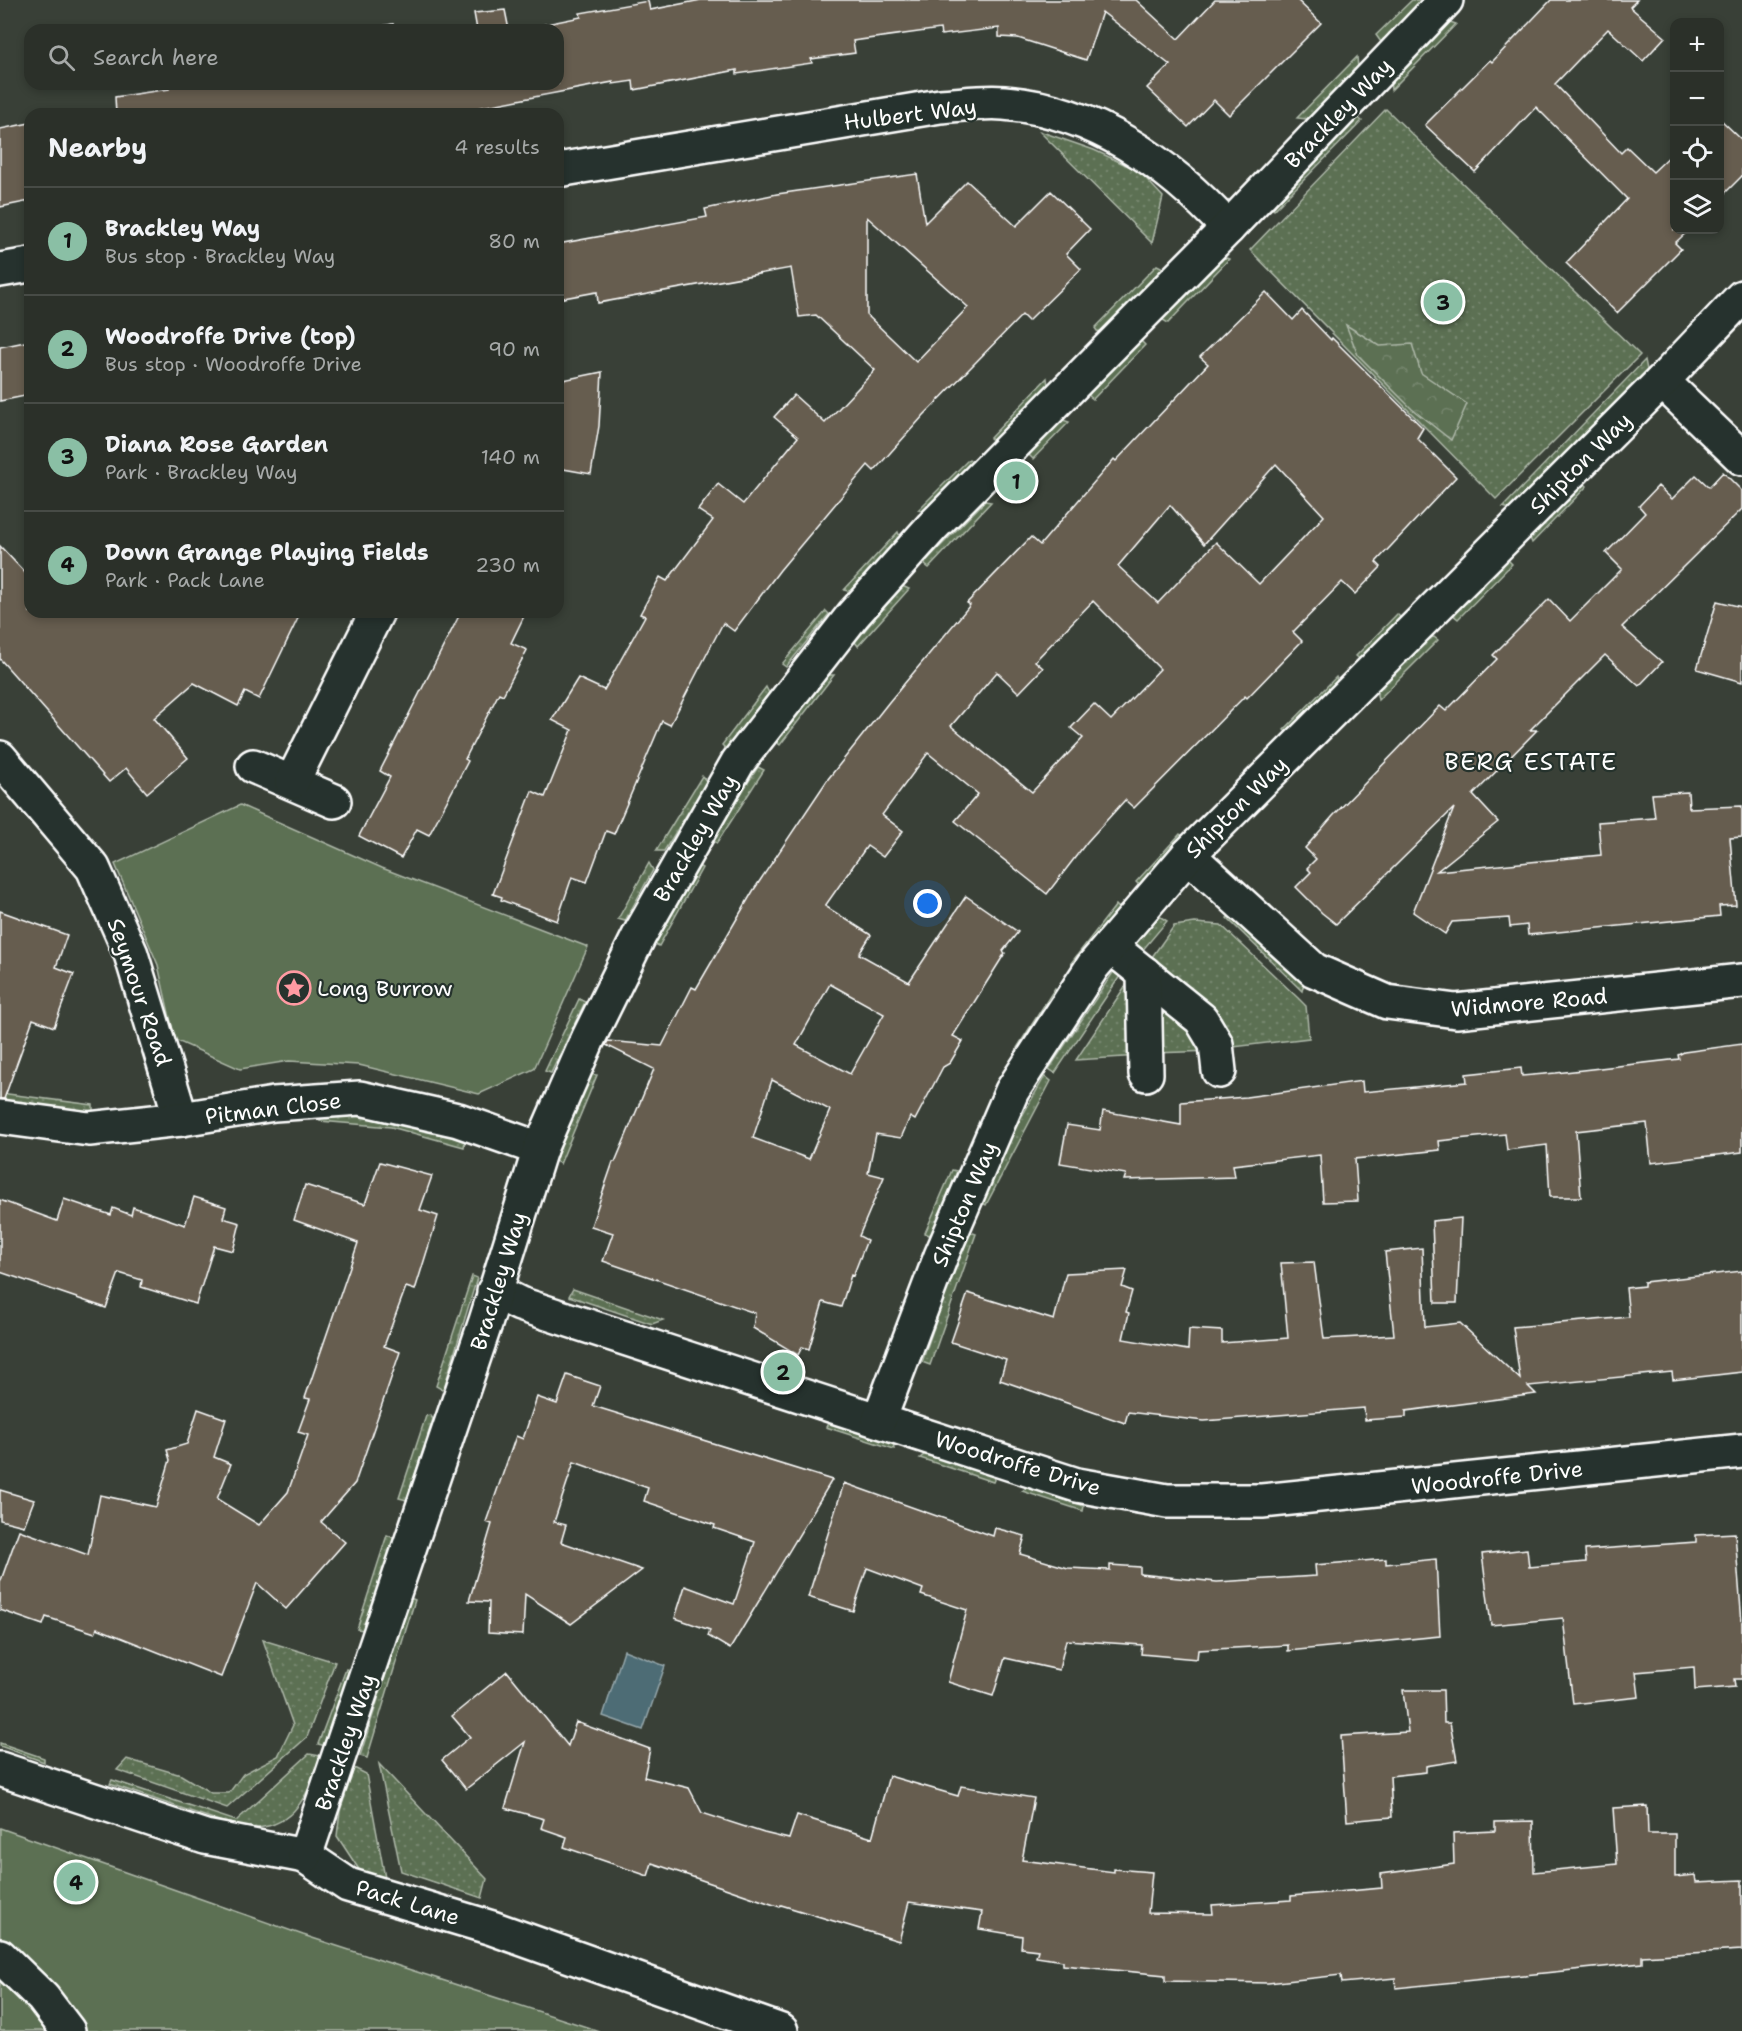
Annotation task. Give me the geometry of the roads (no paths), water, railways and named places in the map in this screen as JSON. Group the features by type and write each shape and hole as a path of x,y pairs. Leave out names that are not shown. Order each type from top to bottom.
{"street":[{"name":"Brackley Way","path":"305,1856 486,1321 540,1149 588,1039 640,934 738,762 853,615 932,527 1228,228 1446,0"},
{"name":"Hulbert Way","path":"564,169 940,106 1003,103 1048,110 1100,127 1144,153 1213,211 1228,228"},
{"path":"0,270 24,266"},
{"name":"Shipton Way","path":"879,1420 941,1256 1012,1091 1093,966 1188,855 1662,381 1742,297"},
{"path":"1662,381 1742,458"},
{"path":"292,782 374,618"},
{"name":"Seymour Road","path":"0,758 93,867 131,954 181,1119"},
{"path":"253,766 334,801"},
{"name":"Widmore Road","path":"1188,855 1314,970 1387,1002 1456,1011 1742,981"},
{"path":"1110,946 1201,1019 1215,1044 1219,1071"},
{"path":"1144,972 1146,1074"},
{"name":"Pitman Close","path":"0,1117 89,1129 181,1119 274,1104 360,1098 458,1119 540,1149"},
{"name":"Woodroffe Drive","path":"494,1291 520,1304 1077,1485 1167,1501 1262,1501 1742,1451"},
{"name":"Pack Lane","path":"0,1769 205,1837 305,1856 348,1885 492,1928 782,2031"},
{"path":"0,1956 43,1998 68,2031"}],"water":[{"path":"624,1650 665,1666 643,1730 603,1716"}],"place":[{"name":"Diana Rose Garden","path":"1443,302"},
{"name":"Brackley Way","path":"1016,481"},
{"name":"Long Burrow","path":"294,988"},
{"name":"Woodroffe Drive (top)","path":"783,1372"},
{"name":"Down Grange Playing Fields","path":"76,1882"}],"district":[{"name":"BERG ESTATE","path":"1531,762"}]}
